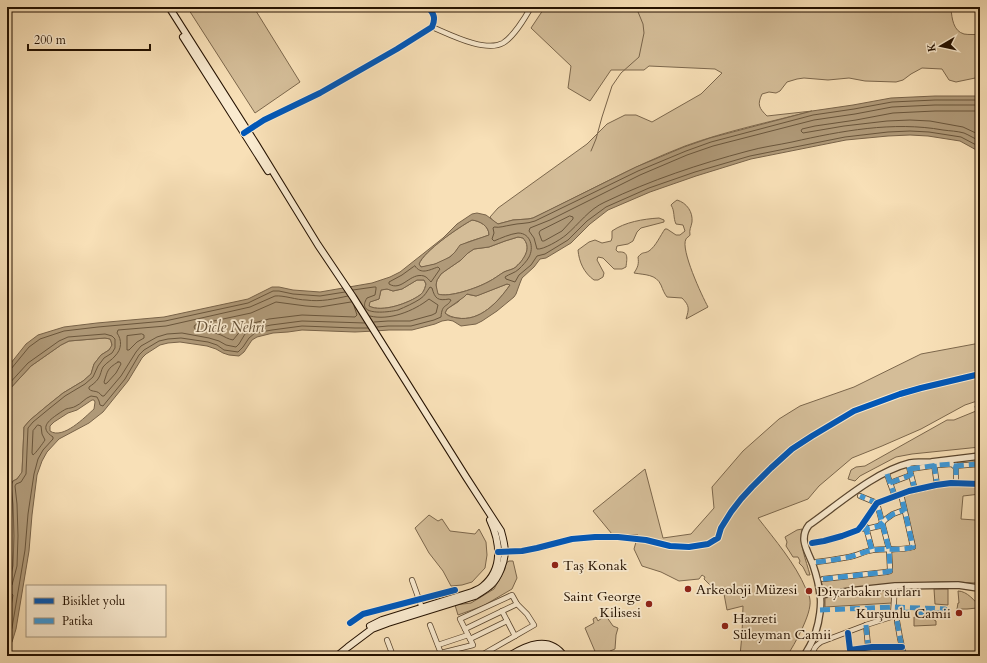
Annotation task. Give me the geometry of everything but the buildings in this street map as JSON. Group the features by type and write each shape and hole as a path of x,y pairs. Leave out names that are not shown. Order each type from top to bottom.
{"main road":[{"path":"164,7 246,132"},
{"path":"169,7 356,308 464,477 501,531 504,540 494,571 482,587 472,592 382,620 359,633 331,656"},
{"path":"337,656 372,629 475,596 483,591 498,575 503,560 501,552"},
{"path":"510,656 527,646 543,644 552,646 560,651 564,656"},
{"path":"518,656 533,648 541,647 550,650 559,656"}],"street":[{"path":"246,132 264,120 320,93 391,53 432,27 434,22 434,14 428,7"},
{"path":"432,27 467,41 482,45 491,46 502,44 514,33 526,17 531,7"},
{"path":"501,552 537,548 572,539 618,536 646,540 670,546 689,547 708,544 718,538 721,528 741,499 760,479 792,449 812,436 854,411 900,394 980,374"},
{"path":"804,656 816,632 821,602 813,564 804,541 804,534 809,525 864,485 878,476 894,469 912,463 980,456"},
{"path":"915,490 910,468 934,464 952,464 953,466 980,464"},
{"path":"934,464 937,485"},
{"path":"956,465 956,483"},
{"path":"887,474 895,496"},
{"path":"890,483 911,474"},
{"path":"812,543 842,536 858,530 877,503 900,494 937,485 956,483 980,484"},
{"path":"816,562 847,557 872,550 903,549 913,547 900,494"},
{"path":"860,496 877,503"},
{"path":"823,579 890,571 889,549 877,503"},
{"path":"860,528 866,529 879,526 893,514 904,510"},
{"path":"864,522 872,550"},
{"path":"979,601 978,588 980,568"},
{"path":"412,580 422,608"},
{"path":"820,595 895,586 958,585 978,588"},
{"path":"813,656 815,646 821,642 891,617 893,615 895,586"},
{"path":"350,623 364,614 455,590"},
{"path":"430,625 441,654 473,645 460,619 512,595 517,604 527,614 534,626 480,656"},
{"path":"465,628 517,604"},
{"path":"502,611 515,636"},
{"path":"438,645 469,637 507,621"},
{"path":"897,621 904,656"},
{"path":"866,625 869,656"},
{"path":"846,656 850,650 848,632"},
{"path":"387,640 393,656"},
{"path":"850,650 869,647 902,647"},
{"path":"888,656 889,647"}],"shaded area":[{"path":"187,7 263,7 256,11 300,82 255,113"},
{"path":"545,7 952,7 953,20 957,30 964,34 980,35 980,77 956,82 949,80 942,69 922,68 903,80 896,82 865,81 849,78 828,80 804,78 787,82 780,91 776,93 769,92 762,94 759,104 762,111 767,116 812,111 732,131 685,146 628,171 533,218 513,220 498,224 490,217 498,208 587,144 607,124 625,115 636,115 652,122 701,94 722,73 715,69 649,66 644,70 611,70 590,101 568,88 571,66 531,28"},
{"path":"677,200 684,203 690,211 692,222 690,235 686,239 685,244 686,252 692,273 708,307 686,319 688,308 682,298 667,297 659,281 650,276 634,273 638,265 638,257 647,252 656,244 665,229 676,235 680,235 685,231 683,225 676,224 675,222 671,205"},
{"path":"659,218 664,220 664,222 641,228 637,232 633,241 628,244 617,246 616,250 618,252 626,254 626,267 622,269 614,269 603,258 598,257 597,260 604,273 603,277 598,280 594,280 585,271 581,263 578,250 589,242 595,240 602,243 611,241 612,231 623,225 647,219"},
{"path":"472,220 484,224 489,232 489,235 462,245 450,257 442,261 433,265 421,267 419,264 422,259 435,246"},
{"path":"518,237 523,238 525,241 527,251 516,267 504,272 492,280 456,294 437,294 437,280 441,274 461,260 468,253 474,249 489,247"},
{"path":"417,280 424,280 426,284 422,293 415,298 388,308 374,308 369,306 369,302 379,299 381,290 387,289 393,291 402,289"},
{"path":"507,284 510,285 500,298 481,314 473,317 457,318 449,316 445,313 447,309 458,302 466,294 476,296"},
{"path":"105,338 110,339 112,346 101,355 94,364 91,374 83,381 63,393 30,420 24,427 22,473 13,481 11,488 14,536 13,566 7,590 7,392 31,366 61,345 69,341"},
{"path":"980,343 980,400 965,405 921,429 852,458 819,486 808,499 758,518 778,543 796,570 810,599 810,606 805,621 787,656 740,656 743,606 727,610 724,594 719,594 702,575 699,579 679,581 661,572 642,566 634,549 638,535 612,534 593,511 645,469 663,538 691,534 714,508 712,487 743,451 779,419 800,406 854,387 921,354"},
{"path":"980,405 980,447 896,457 860,476 855,481 848,479 851,470 856,467 865,466 947,420 954,420 976,411 975,406"},
{"path":"951,485 980,486 980,494 963,496 961,519 980,520 980,560 975,583 919,583 824,592 821,581 891,573 891,552 915,549 902,496"},
{"path":"429,515 438,521 442,519 450,531 475,534 479,529 486,542 487,555 485,568 472,582 451,586 443,571 429,553 415,528"},
{"path":"802,529 802,546 810,575 807,575 799,563 800,561 798,557 793,557 786,546 787,542 785,537 797,530"},
{"path":"513,561 517,578 512,589 483,606 458,615 455,605 471,603 494,589 505,569 506,563"},
{"path":"891,589 892,603 825,607 825,597"},
{"path":"934,589 948,589 948,605 935,604"},
{"path":"958,591 965,593 970,597 980,607 980,609 957,609 959,603"},
{"path":"604,613 613,626 618,628 615,649 610,651 609,656 597,656 585,628 594,623 593,619 596,617 598,621 603,617 602,614"},
{"path":"914,617 931,618 936,621 936,625 914,626"}],"water":[{"name":"Dicle Nehri","path":"980,96 980,152 960,141 928,136 888,136 846,140 751,159 696,176 650,192 608,210 590,224 571,243 546,258 540,259 522,278 514,297 497,311 476,324 461,326 448,320 412,330 355,332 302,330 273,333 257,337 252,340 244,352 239,356 229,355 207,346 180,342 160,345 142,358 128,381 103,412 89,423 59,439 47,452 42,461 37,475 29,551 16,629 12,642 7,649 7,590 13,566 14,536 11,485 22,472 24,427 30,420 63,393 83,381 91,374 94,364 101,355 109,350 112,345 110,339 105,338 69,341 31,366 7,392 7,368 26,344 38,335 64,327 164,317 248,299 272,287 320,292 372,283 400,272 443,238 457,224 472,214 477,213 486,215 498,224 513,220 533,218 636,167 710,138 812,111 891,98","holes":["472,220 481,223 489,232 489,235 460,245 450,257 435,264 421,267 419,264 422,259 435,246","518,237 523,238 527,245 526,254 516,267 504,272 492,280 456,294 438,294 436,285 441,274 474,249 489,247","417,280 424,280 426,284 420,295 402,304 388,308 374,308 369,306 370,302 379,299 381,290 387,289 393,291 402,289","507,284 510,285 500,298 481,314 473,317 457,318 445,313 447,309 467,294 476,296","92,400 95,402 94,409 74,426 61,432 55,433 50,431 50,426 68,413 77,410"]}],"waterway":[{"path":"591,151 612,86 621,73 639,57 644,33 643,24 636,7"}],"marked path":[{"path":"934,464 937,485"},
{"path":"910,469 938,465 952,464 954,466 980,464"},
{"path":"956,465 956,483"},
{"path":"909,467 915,490"},
{"path":"887,474 895,497"},
{"path":"890,483 911,475"},
{"path":"816,562 849,557 873,550 904,549 913,547 901,494"},
{"path":"823,579 890,571 889,549 877,503 860,496"},
{"path":"860,528 866,529 879,526 893,514 904,510"},
{"path":"865,525 872,550"},
{"path":"820,610 894,607 946,610 944,613 894,612"},
{"path":"897,621 904,656"},
{"path":"866,625 869,656"},
{"path":"888,656 889,647"}],"cycle path":[{"path":"244,133 264,120 320,93 432,27 434,16 428,7"},
{"path":"498,552 522,551 572,539 595,537 618,537 646,540 670,546 689,547 708,544 718,538 721,528 731,512 752,487 792,449 812,436 854,411 900,394 980,374"},
{"path":"812,543 842,536 858,530 877,503 909,491 951,483 980,484"},
{"path":"350,623 363,614 455,590"},
{"path":"848,633 850,650 872,647 902,647"}],"place":[{"name":"Taş Konak","path":"555,565"},
{"name":"Arkeoloji Müzesi","path":"688,589"},
{"name":"Diyarbakır surları","path":"809,591"},
{"name":"Saint George Kilisesi","path":"649,604"},
{"name":"Kurşunlu Camii","path":"959,613"},
{"name":"Hazreti Süleyman Camii","path":"725,626"}]}
